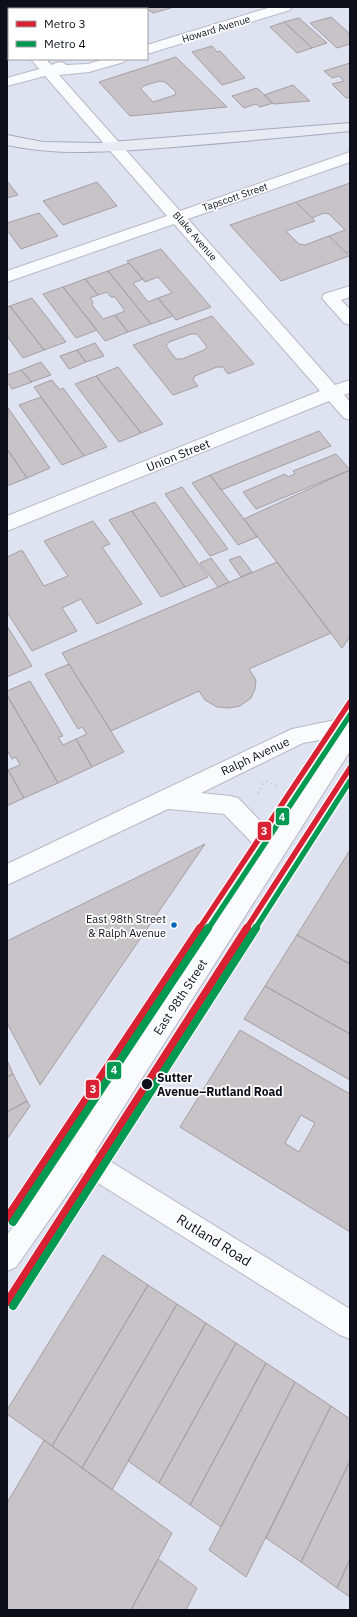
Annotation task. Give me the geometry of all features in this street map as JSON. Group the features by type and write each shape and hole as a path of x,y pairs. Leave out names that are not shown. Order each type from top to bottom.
{"main road":[{"path":"7,140 39,147 86,148 208,140 350,127"}],"street":[{"name":"Howard Avenue","path":"191,22 242,7"},
{"name":"Howard Avenue","path":"148,50 285,7"},
{"name":"Blake Avenue","path":"39,60 350,414"},
{"path":"7,82 49,71 73,60"},
{"path":"49,71 89,68 116,60"},
{"name":"Tapscott Street","path":"7,277 350,157"},
{"path":"350,290 330,298 350,319"},
{"name":"Union Street","path":"7,524 350,386"},
{"name":"Ralph Avenue","path":"7,875 300,735 350,726"},
{"name":"East 98th Street","path":"7,1258 78,1156 350,733"},
{"path":"165,799 230,805 274,850"},
{"name":"Rutland Road","path":"78,1156 350,1325"}],"path":[{"path":"265,781 276,786"}],"building":[{"path":"51,7 74,8 52,8"},
{"path":"85,7 106,8 86,8"},
{"path":"105,7 128,8 106,8"},
{"path":"144,7 171,8 153,13 148,8"},
{"path":"331,17 350,34 350,44 337,48 310,23"},
{"path":"299,18 327,43 312,48 284,22"},
{"path":"284,22 312,48 297,53 270,27"},
{"path":"212,46 217,52 220,51 245,78 222,85 192,52"},
{"path":"176,57 227,107 130,116 99,82","holes":["160,81 165,82 176,92 175,95 153,102 141,89 143,86"]},
{"path":"350,63 350,97 346,98 332,84 344,81 339,76 332,78 324,71"},
{"path":"293,85 310,101 274,104 264,95"},
{"path":"257,88 273,103 260,107 256,104 244,108 232,96"},
{"path":"7,181 18,195 7,198"},
{"path":"97,182 117,206 63,225 43,201"},
{"path":"350,183 350,252 346,253 329,236 345,230 329,214 324,213 312,218 296,202"},
{"path":"296,202 315,221 286,231 299,244 305,245 329,236 349,256 281,281 230,225"},
{"path":"39,213 58,236 21,249 7,230 7,223"},
{"path":"161,249 211,307 176,320 158,298 172,293 158,277 145,282 127,261"},
{"path":"129,263 143,279 133,283 148,302 158,298 173,316 151,324 108,271"},
{"path":"108,271 151,324 128,332 115,315 125,311 115,297 111,297 107,292 98,295 85,279"},
{"path":"85,279 98,295 90,298 93,302 92,305 103,319 115,315 128,332 105,341 63,287"},
{"path":"63,287 97,330 76,338 43,294"},
{"path":"32,298 66,342 44,350 10,306"},
{"path":"10,306 44,350 23,358 7,336 7,307"},
{"path":"212,316 254,364 228,374 223,367 217,367 195,376 193,380 198,386 173,395 133,345","holes":["191,334 197,334 207,347 204,350 182,359 176,359 166,346 169,342"]},
{"path":"95,343 104,356 86,362 77,350"},
{"path":"77,350 86,362 69,369 60,356"},
{"path":"41,362 51,375 31,382 21,370"},
{"path":"118,367 163,424 141,433 96,376"},
{"path":"21,370 32,382 12,389 7,382 7,375"},
{"path":"96,376 141,433 119,442 75,384"},
{"path":"52,380 60,390 63,388 107,447 84,456 34,387"},
{"path":"41,397 84,456 62,465 19,405"},
{"path":"8,408 50,468 27,478 7,449"},
{"path":"319,431 331,446 221,490 210,475"},
{"path":"7,449 27,478 7,486"},
{"path":"336,454 350,470 256,509 243,492 285,474 288,477 295,474 293,471"},
{"path":"350,470 350,637 342,648 244,519"},
{"path":"210,475 257,537 238,545 192,483"},
{"path":"182,487 228,549 210,556 165,494"},
{"path":"155,502 208,577 185,587 132,511"},
{"path":"132,511 185,587 161,597 109,520"},
{"path":"93,521 110,544 102,547 142,604 97,624 81,599 62,608 77,631 32,651 7,612 7,557 22,550 44,586 68,576 44,541"},
{"path":"240,556 252,572 241,577 229,560"},
{"path":"211,558 229,582 218,587 200,563"},
{"path":"277,562 331,633 249,669 256,680 255,689 251,698 240,706 229,708 217,707 205,700 199,691 111,731 62,653"},
{"path":"7,626 32,666 7,677"},
{"path":"69,664 124,752 92,767 76,739 87,734 82,727 78,729 45,674"},
{"path":"30,681 63,736 58,737 63,745 76,739 92,767 58,783 7,695 7,691"},
{"path":"7,695 58,783 24,798 8,770 20,765 16,757 12,759 7,750"},
{"path":"8,770 24,798 7,806 7,771"},
{"path":"205,844 40,1085 7,1023 7,941"},
{"path":"350,850 350,964 297,935"},
{"path":"297,935 350,964 350,1034 265,986"},
{"path":"265,986 350,1034 350,1080 244,1019"},
{"path":"240,1030 350,1094 350,1232 180,1127","holes":["301,1115 315,1123 299,1152 285,1143"]},
{"path":"7,1060 13,1074 7,1077"},
{"path":"13,1074 27,1101 7,1112 7,1077"},
{"path":"27,1101 30,1106 7,1139 7,1112"},
{"path":"103,1255 148,1285 52,1446 7,1414 7,1410"},
{"path":"148,1285 177,1304 82,1468 52,1446"},
{"path":"177,1304 206,1323 112,1490 82,1468"},
{"path":"206,1323 236,1343 159,1483 128,1461"},
{"path":"236,1343 266,1363 190,1505 159,1483"},
{"path":"266,1363 295,1382 221,1527 190,1505"},
{"path":"295,1382 331,1406 246,1577 209,1550"},
{"path":"331,1406 350,1419 350,1461 301,1562 266,1538"},
{"path":"44,1440 172,1533 131,1610 7,1610 7,1503"},
{"path":"350,1461 350,1559 337,1588 301,1562"},
{"path":"158,1559 197,1588 186,1610 131,1610"},
{"path":"350,1559 350,1597 337,1588"}],"metro line":[{"name":"3","path":"7,1218 350,702"},
{"name":"4","path":"13,1222 350,715"},
{"name":"3","path":"7,1302 350,768"},
{"name":"4","path":"13,1306 350,781"}],"place":[{"name":"East 98th Street & Ralph Avenue","path":"174,925"},
{"name":"Sutter Avenue–Rutland Road","path":"147,1084"}]}
